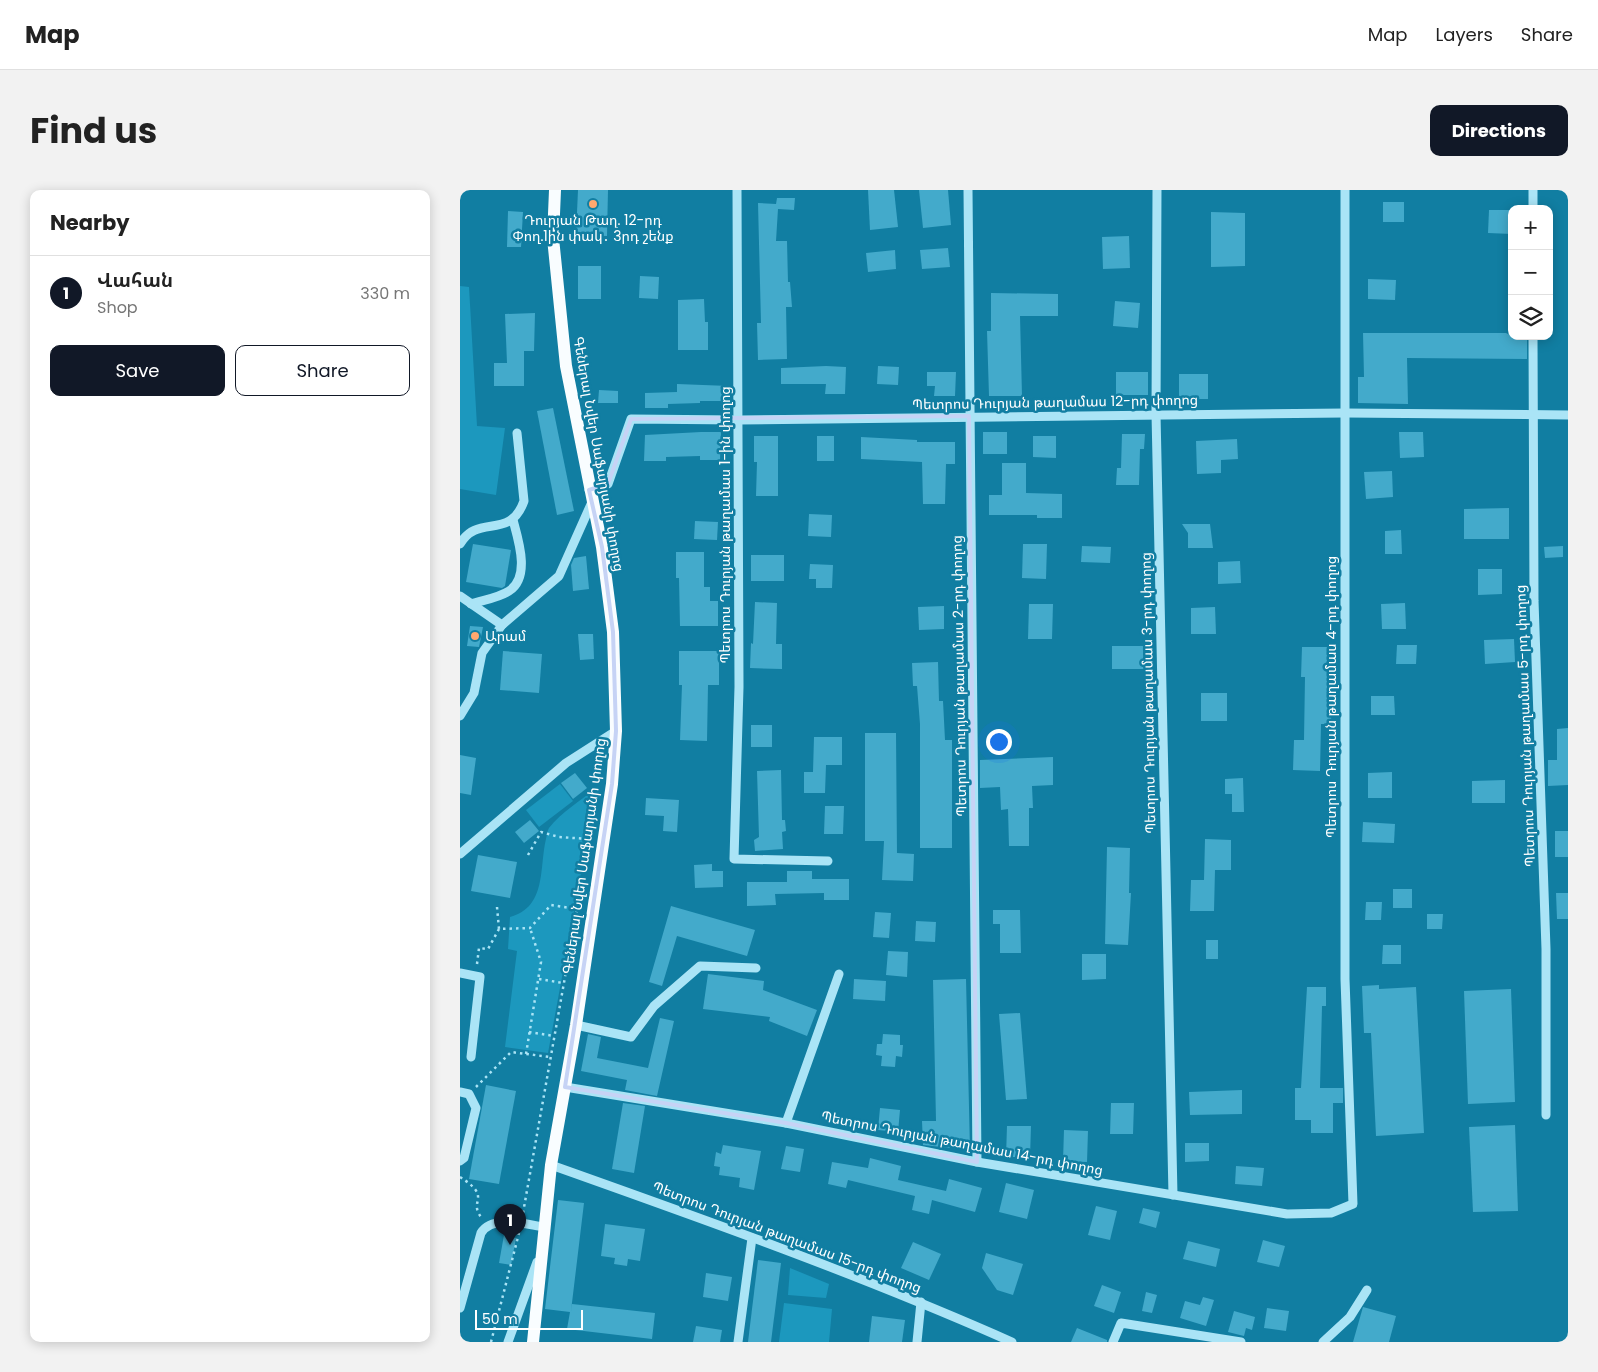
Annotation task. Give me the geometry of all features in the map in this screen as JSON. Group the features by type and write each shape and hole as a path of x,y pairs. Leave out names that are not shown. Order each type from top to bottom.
{"main road":[{"name":"Գեներալ Նվեր Սաֆարյանի փողոց","path":"543,1247 551,1165 576,1025 612,784 616,731 613,632 602,547 566,366 553,238 555,190"},
{"path":"533,1342 543,1247"}],"street":[{"name":"Պետրոս Դուրյան թաղամաս 1-ին փողոց","path":"738,190 739,687 734,859 828,861"},
{"name":"Պետրոս Դուրյան թաղամաս 2-րդ փողոց","path":"968,190 968,416 973,680 977,1162"},
{"name":"Պետրոս Դուրյան թաղամաս 3-րդ փողոց","path":"1157,190 1156,414 1174,1195"},
{"name":"Պետրոս Դուրյան թաղամաս 4-րդ փողոց","path":"1345,190 1345,980 1353,1204"},
{"path":"1533,190 1533,205"},
{"name":"Պետրոս Դուրյան թաղամաս 5-րդ փողոց","path":"1533,340 1534,601 1546,949 1546,1115"},
{"name":"Պետրոս Դուրյան թաղամաս 12-րդ փողոց","path":"591,496 608,484 631,419 739,420 1345,413 1568,415"},
{"path":"460,544 465,535 472,530 509,523 521,511 524,501 517,434"},
{"path":"460,716 474,693 482,653 502,625 559,576 591,496"},
{"path":"471,604 511,590 517,580 523,559 513,520"},
{"path":"460,596 502,625"},
{"path":"460,854 566,763 616,731"},
{"path":"576,1025 632,1037 654,1006 700,966 756,968"},
{"path":"460,973 480,977 471,1057"},
{"path":"786,1123 839,974"},
{"name":"Պետրոս Դուրյան թաղամաս 14-րդ փողոց","path":"565,1087 786,1123 977,1162 1287,1214 1331,1213 1353,1204"},
{"path":"460,1161 464,1158 476,1108 464,1093"},
{"name":"Պետրոս Դուրյան թաղամաս 15-րդ փողոց","path":"551,1165 921,1302 1012,1342"},
{"path":"460,1308 481,1233 485,1228 494,1223 546,1227"},
{"path":"738,1342 752,1238"},
{"name":"Գեներալ Նվեր Սաֆարյանի փողոց","path":"508,1342 543,1247"},
{"path":"1323,1342 1350,1317 1368,1290"},
{"path":"917,1342 921,1302"},
{"path":"1113,1342 1121,1323 1241,1342"}],"path":[{"path":"588,848 591,830"},
{"path":"528,855 541,832 558,837 590,839"},
{"path":"491,1342 521,1224 586,857"},
{"path":"499,929 530,928 551,905 577,909"},
{"path":"475,976 479,948 488,949 499,929 497,907"},
{"path":"526,1054 541,962 530,928"},
{"path":"538,979 563,983"},
{"path":"529,1032 554,1036"},
{"path":"464,1093 511,1052 550,1057"},
{"path":"460,1177 474,1186 479,1194 477,1211 480,1217 494,1223"}],"highlighted area":[{"path":"969,416 977,1162 786,1123 565,1087 612,784 616,731 613,632 602,547 589,490 608,484 631,419"}],"shaded area":[{"path":"460,286 469,287 477,426 505,428 496,495 460,489"},
{"path":"560,784 573,801 539,827 526,810"},
{"path":"597,787 548,1053 505,1047 517,951 508,949 510,917 522,912 536,896 549,828 566,811"},
{"path":"790,1268 829,1284 826,1298 788,1295"},
{"path":"784,1303 832,1309 829,1342 779,1342"}],"building":[{"name":"Դուրյան Թաղ. 12-րդ Փող.1ին փակ․ 3րդ շենք","path":"578,190 608,190 607,236 576,235"},
{"path":"868,190 894,190 898,227 870,230"},
{"path":"919,190 948,190 951,225 923,228"},
{"path":"777,198 795,198 794,210 778,209 776,241 787,241 788,282 790,282 792,307 786,307 787,359 758,360 757,323 761,323 758,203 776,204"},
{"path":"1383,202 1404,202 1404,222 1383,222"},
{"path":"1489,210 1508,210 1508,234 1488,233"},
{"path":"508,211 523,212 521,247 507,247"},
{"path":"1211,212 1245,213 1245,266 1211,267"},
{"path":"1129,236 1130,268 1103,269 1102,237"},
{"path":"948,248 950,267 922,269 920,250"},
{"path":"895,250 896,269 868,272 866,253"},
{"path":"578,266 601,266 601,299 578,299"},
{"path":"640,276 659,277 658,299 639,298"},
{"path":"1368,279 1396,280 1395,300 1368,299"},
{"path":"991,293 1058,294 1058,316 1020,316 1022,396 989,396 987,331 991,331"},
{"path":"704,299 705,322 708,322 708,350 678,350 678,300"},
{"path":"1115,301 1140,303 1138,328 1113,326"},
{"path":"535,313 534,351 524,351 524,386 494,386 494,363 507,363 505,314"},
{"path":"1363,333 1506,333 1508,334 1508,340 1527,340 1527,359 1407,358 1408,404 1358,403 1358,377 1364,377"},
{"path":"878,366 899,367 898,385 877,384"},
{"path":"846,367 845,394 825,394 826,384 781,384 781,368"},
{"path":"927,372 956,372 955,396 934,396 935,386 927,386"},
{"path":"1116,372 1148,372 1148,395 1116,395"},
{"path":"1179,374 1208,374 1208,399 1179,399"},
{"path":"677,384 729,386 729,401 700,401 700,403 668,404 668,408 645,408 645,393 677,392"},
{"path":"599,390 618,391 618,403 598,403"},
{"path":"553,408 574,511 557,515 537,411"},
{"path":"721,432 720,460 700,460 700,456 666,457 666,461 644,461 645,435"},
{"path":"983,432 1007,432 1007,454 983,454"},
{"path":"1399,432 1423,432 1424,457 1400,458"},
{"path":"1122,434 1145,434 1144,449 1140,449 1139,485 1116,485 1117,468 1121,468"},
{"path":"754,436 778,436 778,496 756,496 757,462 754,462"},
{"path":"817,436 834,436 834,461 817,461"},
{"path":"1033,436 1056,436 1056,458 1033,457"},
{"path":"861,437 917,440 917,442 955,442 955,464 946,464 945,504 923,504 922,462 861,459"},
{"path":"1237,439 1238,459 1221,460 1221,473 1197,474 1196,441"},
{"path":"1002,463 1026,463 1026,493 1062,494 1062,518 1037,518 1037,515 989,515 989,495 1002,495"},
{"path":"1392,471 1393,497 1366,499 1364,472"},
{"path":"1509,508 1509,539 1464,539 1464,509"},
{"path":"809,514 832,515 831,537 808,536"},
{"path":"695,521 718,522 717,540 694,539"},
{"path":"1182,524 1210,524 1213,548 1188,548 1188,533"},
{"path":"1401,530 1402,554 1385,554 1385,531"},
{"path":"473,544 511,550 505,586 502,588 466,582"},
{"path":"1023,544 1047,544 1046,579 1022,578"},
{"path":"1082,546 1111,547 1110,563 1081,562"},
{"path":"1563,546 1563,557 1545,558 1544,547"},
{"path":"676,552 704,552 704,587 710,587 710,601 718,601 718,626 680,626 679,578 676,578"},
{"path":"751,555 784,555 784,581 751,581"},
{"path":"586,556 589,589 573,591 571,565 574,558"},
{"path":"1240,561 1241,583 1218,584 1218,562"},
{"path":"810,564 833,565 832,588 816,588 816,579 809,579"},
{"path":"1478,569 1502,569 1502,594 1478,595"},
{"path":"755,602 777,603 776,644 782,644 782,669 750,668"},
{"path":"1405,603 1406,629 1382,629 1381,604"},
{"path":"1029,604 1053,604 1052,639 1028,639"},
{"path":"944,606 944,629 919,630 918,607"},
{"path":"1215,607 1216,634 1191,634 1191,608"},
{"name":"Արամ","path":"470,626 483,627 479,647 467,646"},
{"path":"578,634 593,634 594,659 580,660"},
{"path":"1514,639 1515,662 1485,664 1484,640"},
{"path":"1397,645 1417,645 1416,664 1396,664"},
{"path":"1112,646 1143,646 1144,669 1112,669"},
{"path":"1302,647 1328,647 1327,694 1332,694 1331,724 1321,724 1320,771 1293,770 1294,740 1304,740 1305,677 1301,677"},
{"path":"503,651 542,654 539,693 500,690"},
{"path":"679,651 719,651 719,685 708,685 707,741 680,740 682,685 679,685"},
{"path":"938,662 939,701 943,701 945,740 952,740 952,848 920,848 920,724 917,686 913,686 912,663"},
{"path":"1201,693 1227,693 1227,721 1201,721"},
{"path":"1371,696 1394,696 1395,715 1371,715"},
{"path":"751,725 772,725 772,747 751,747"},
{"path":"1568,728 1568,785 1548,786 1548,760 1557,760 1557,729"},
{"path":"865,733 896,733 897,853 914,854 913,881 882,880 884,841 865,841"},
{"path":"814,737 842,737 842,765 826,765 825,793 804,793 804,772 813,772"},
{"path":"460,755 476,758 471,795 460,793"},
{"path":"1053,757 1053,785 1032,786 1033,808 1029,808 1029,846 1009,846 1008,809 1001,810 1000,787 980,788 980,760"},
{"path":"781,770 782,820 785,820 786,831 782,832 783,849 755,851 754,840 759,837 757,771"},
{"path":"1392,772 1392,798 1368,798 1368,773"},
{"path":"575,773 587,788 573,799 561,783"},
{"path":"1243,778 1244,812 1232,812 1232,794 1225,794 1225,779"},
{"path":"1505,780 1505,803 1472,803 1472,781"},
{"path":"646,798 679,800 677,832 663,831 664,816 645,815"},
{"path":"825,806 844,806 843,834 824,834"},
{"path":"530,820 539,831 524,843 515,832"},
{"path":"1363,822 1395,824 1394,843 1362,842"},
{"path":"1555,831 1568,831 1568,857 1555,857"},
{"path":"1205,839 1231,840 1231,870 1215,870 1214,911 1190,911 1191,880 1204,880"},
{"path":"1107,847 1130,848 1129,893 1131,893 1128,945 1105,944"},
{"path":"478,855 517,862 510,898 471,891"},
{"path":"712,864 712,871 723,871 723,887 695,888 694,865"},
{"path":"787,871 812,871 812,879 849,879 849,900 824,900 824,893 775,894 776,905 747,906 747,882 787,882"},
{"path":"1393,889 1412,889 1412,908 1393,908"},
{"path":"1556,893 1568,893 1568,919 1557,919"},
{"path":"1366,902 1382,902 1381,920 1365,920"},
{"path":"671,906 755,930 747,956 677,936 662,986 649,982"},
{"path":"993,910 1020,910 1021,953 1000,953 1000,924 993,924"},
{"path":"875,912 891,913 889,938 873,937"},
{"path":"1427,914 1443,914 1442,929 1427,929"},
{"path":"916,921 936,922 935,942 915,941"},
{"path":"1206,940 1218,940 1218,959 1206,959"},
{"path":"1383,945 1401,945 1401,964 1382,964"},
{"path":"888,951 908,952 907,977 886,975"},
{"path":"1082,954 1106,954 1106,979 1082,980"},
{"path":"708,974 764,981 763,990 817,1010 807,1036 769,1021 770,1017 703,1009"},
{"path":"854,979 886,981 885,1001 853,999"},
{"path":"966,979 970,1150 923,1145 922,1121 936,1121 933,980"},
{"path":"1379,985 1379,989 1416,987 1424,1133 1376,1136 1371,1033 1364,1033 1362,986"},
{"path":"1307,987 1326,987 1326,1006 1322,1006 1320,1088 1343,1088 1343,1103 1333,1103 1333,1133 1311,1133 1311,1120 1295,1120 1295,1088 1301,1088"},
{"path":"1511,989 1515,1102 1468,1104 1464,991"},
{"path":"1020,1013 1027,1099 1006,1100 999,1014"},
{"path":"660,1018 674,1021 657,1096 625,1090 627,1080 581,1071 588,1034 601,1037 597,1058 648,1068"},
{"path":"883,1034 900,1035 900,1045 903,1045 902,1057 896,1056 895,1067 881,1066 882,1056 876,1055 877,1044 882,1044"},
{"path":"486,1085 516,1091 499,1184 469,1179"},
{"path":"1242,1090 1242,1114 1190,1115 1189,1092"},
{"path":"623,1103 645,1106 634,1173 612,1169"},
{"path":"1111,1103 1134,1103 1133,1134 1110,1134"},
{"path":"880,1108 900,1110 898,1132 878,1130"},
{"path":"1515,1125 1518,1211 1473,1212 1469,1127"},
{"path":"1007,1126 1031,1126 1030,1157 1006,1157"},
{"path":"1064,1130 1088,1131 1087,1162 1063,1161"},
{"path":"1185,1143 1209,1143 1209,1161 1185,1162"},
{"path":"723,1145 761,1151 754,1190 739,1187 740,1178 719,1175 720,1167 714,1166 716,1152 721,1154"},
{"path":"786,1146 804,1149 800,1172 781,1169"},
{"path":"870,1158 901,1166 898,1180 946,1191 949,1179 982,1188 975,1212 932,1200 929,1214 912,1210 915,1196 848,1180 846,1188 828,1184 832,1162 868,1168"},
{"path":"1236,1166 1264,1168 1262,1186 1235,1184"},
{"path":"1006,1183 1034,1190 1027,1219 999,1212"},
{"path":"558,1200 584,1203 571,1311 572,1304 655,1313 652,1339 567,1329 570,1312 545,1309"},
{"path":"1096,1206 1117,1211 1110,1240 1088,1235"},
{"path":"1143,1208 1160,1212 1156,1228 1139,1223"},
{"path":"605,1224 645,1229 640,1261 628,1259 627,1266 614,1264 615,1258 601,1256"},
{"path":"504,1235 516,1238 511,1265 499,1263"},
{"path":"1263,1240 1285,1246 1279,1267 1257,1262"},
{"path":"1188,1241 1220,1249 1216,1267 1183,1259"},
{"path":"913,1242 941,1254 929,1280 901,1268"},
{"path":"986,1253 1023,1264 1013,1295 997,1290 982,1268"},
{"path":"758,1260 781,1263 771,1342 748,1342"},
{"path":"706,1273 732,1277 728,1301 703,1297"},
{"path":"1102,1285 1121,1292 1114,1313 1094,1306"},
{"path":"1146,1292 1157,1295 1152,1313 1142,1311"},
{"path":"1203,1297 1214,1300 1206,1326 1180,1318 1185,1301 1200,1305"},
{"path":"1363,1307 1396,1316 1389,1342 1353,1342"},
{"path":"1267,1308 1289,1311 1286,1331 1264,1328"},
{"path":"1234,1311 1255,1317 1252,1330 1246,1328 1244,1336 1228,1332"},
{"path":"872,1316 905,1320 902,1342 869,1342"},
{"path":"696,1326 722,1330 720,1342 693,1342"},
{"path":"1077,1328 1107,1340 1107,1342 1071,1342"}],"place":[{"name":"Դուրյան Թաղ. 12-րդ Փող.1ին փակ․ 3րդ շենք","path":"593,204"},
{"name":"Արամ","path":"475,636"},
{"name":"Վահան","path":"510,1245"}]}
